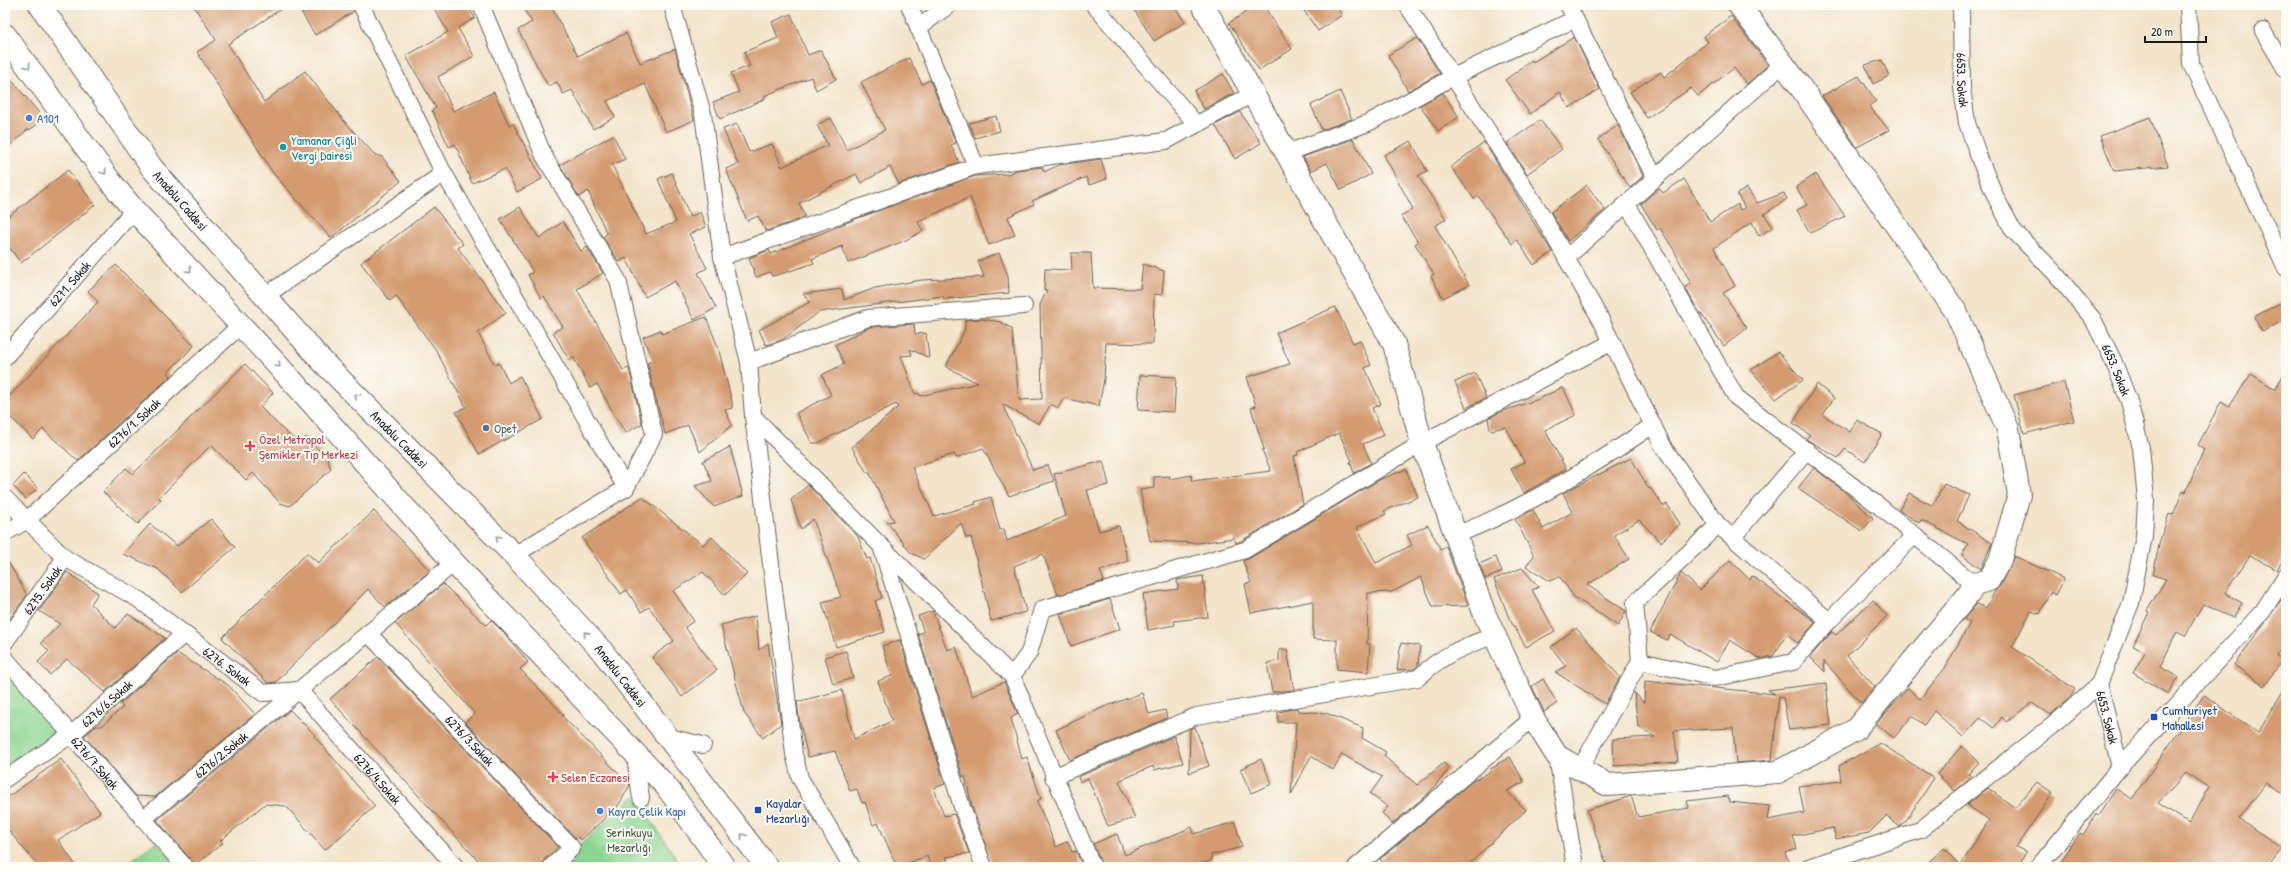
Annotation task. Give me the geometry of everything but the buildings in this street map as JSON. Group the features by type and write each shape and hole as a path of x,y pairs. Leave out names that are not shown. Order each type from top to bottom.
{"main road":[{"name":"Anadolu Caddesi","path":"40,5 152,168 321,360 514,555 602,651 766,867"},
{"path":"1203,5 1394,344 1422,443 1456,535 1495,635 1533,718 1557,756 1608,785 1778,772 1855,730 1969,594 1974,584 1989,580 2000,560 2019,495 2008,429 1956,312 1783,64 1739,5"},
{"path":"5,35 110,181 134,210 241,325 454,563 634,750 666,786 724,867"}],"street":[{"path":"361,5 444,173 626,488"},
{"path":"481,5 544,156 618,280 654,434 626,488 514,555"},
{"path":"672,5 703,114 722,257 749,362 753,416 794,754 800,778 852,867"},
{"path":"909,5 976,166"},
{"path":"918,28 949,5"},
{"path":"1094,5 1196,124"},
{"path":"1407,5 1542,215 1612,342 1664,448 1718,525 1829,620"},
{"name":"6653. Sokak","path":"1961,5 1962,88 1967,124 1980,160 1996,198 2013,230 2055,273 2093,319 2113,360 2129,401 2141,448 2146,500 2144,536 2131,603 2099,684 2120,767"},
{"path":"2188,5 2191,64 2286,268"},
{"path":"1287,153 1368,123 1572,12 1655,178"},
{"path":"2263,31 2286,70"},
{"path":"1566,258 1783,64"},
{"path":"722,257 976,166 1166,141 1253,94"},
{"path":"265,296 444,173"},
{"path":"1627,204 1736,397 1807,450 1915,535 1974,584"},
{"name":"6271. Sokak","path":"5,356 134,210"},
{"path":"749,362 868,318 1024,306"},
{"name":"6276/1. Sokak","path":"5,533 26,521 241,325"},
{"path":"1012,676 1029,653 1042,609 1245,550 1422,443 1612,342"},
{"path":"753,416 1012,676 1053,777 1093,867"},
{"path":"1456,535 1491,522 1551,491 1653,425"},
{"path":"1733,538 1807,450"},
{"name":"6276. Sokak","path":"5,498 26,521 65,558 138,599 263,693 299,690"},
{"path":"1580,769 1640,661 1635,603 1718,525"},
{"path":"1640,661 1715,678 1793,662 1829,620 1915,535"},
{"path":"881,546 963,810 984,867"},
{"name":"6275. Sokak","path":"5,642 65,558"},
{"path":"299,690 454,563"},
{"path":"2038,867 2120,767 2263,611 2286,575"},
{"name":"6276/3.Sokak","path":"368,633 572,848 551,867"},
{"name":"6276/6.Sokak","path":"5,779 71,735 184,634"},
{"path":"1053,777 1196,716 1418,678 1435,662 1454,650 1495,635"},
{"name":"6276/7.Sokak","path":"5,658 185,867"},
{"path":"1808,867 1920,830 2058,721 2099,684"},
{"name":"6276/2.Sokak","path":"143,819 299,690"},
{"name":"6276/4.Sokak","path":"299,690 456,867"},
{"path":"1356,867 1533,718"},
{"path":"668,737 703,746"},
{"path":"634,750 641,798"},
{"path":"1557,756 1575,867"}],"green space":[{"path":"8,671 59,730 5,770 5,674"},
{"name":"Serinkuyu Mezarlığı","path":"635,796 682,867 556,867"},
{"path":"156,842 179,867 123,867"}],"place":[{"name":"A101","path":"29,118"},
{"name":"Yamanar Çiğli Vergi Dairesi","path":"283,147"},
{"name":"Opet","path":"486,428"},
{"name":"Özel Metropol Şemikler Tıp Merkezi","path":"250,446"},
{"name":"Cumhuriyet Mahallesi","path":"2154,717"},
{"name":"Selen Eczanesi","path":"553,777"},
{"name":"Kayalar Mezarlığı","path":"758,810"},
{"name":"Kayra Çelik Kapı","path":"600,811"}]}
